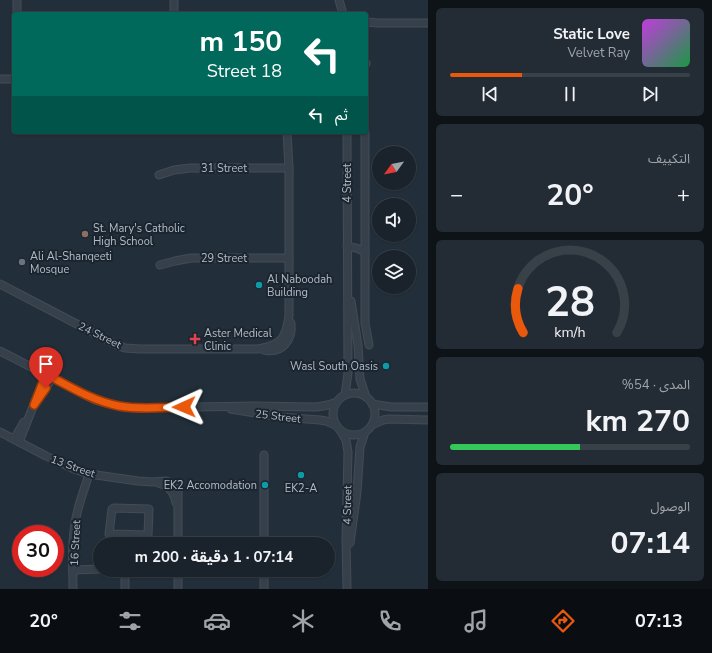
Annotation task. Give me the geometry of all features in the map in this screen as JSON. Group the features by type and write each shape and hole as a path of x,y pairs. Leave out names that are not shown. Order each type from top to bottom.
{"street":[{"path":"17,0 17,12"},
{"path":"174,0 174,12"},
{"path":"339,0 342,12"},
{"path":"368,22 428,23"},
{"path":"368,26 378,23"},
{"path":"0,79 12,79"},
{"name":"24 Street","path":"0,284 125,348 258,349 267,351 282,347 288,341 291,334 289,315 289,168 287,134"},
{"name":"4 Street","path":"345,395 348,373 347,134"},
{"path":"366,134 365,323 369,345"},
{"name":"31 Street","path":"159,175 174,170 190,168 289,168"},
{"path":"347,245 365,239"},
{"path":"347,245 361,249 365,252"},
{"name":"29 Street","path":"160,265 191,258 289,258"},
{"name":"4 Street","path":"347,282 358,345 360,378 366,397"},
{"name":"25 Street","path":"0,350 96,400 121,407 254,406 313,408 330,405 337,402"},
{"path":"17,441 22,424 49,376"},
{"path":"372,425 375,415 372,404 366,397 350,394 345,395 337,402 333,416 339,428 350,435 365,432 372,425 383,420 428,420"},
{"path":"372,404 391,407 428,407"},
{"name":"25 Street","path":"217,407 280,417 326,421 339,428"},
{"name":"4 Street","path":"339,428 346,440 348,452 346,538 347,589"},
{"name":"13 Street","path":"0,432 46,456 89,474 152,482 170,488 175,497 178,512 178,537"},
{"name":"4 Street","path":"347,581 357,492 360,447 365,432"},
{"path":"264,455 264,537"},
{"name":"16 Street","path":"73,589 73,539 76,514 89,474"},
{"path":"113,509 149,509 148,535 125,534 108,534 113,509"},
{"path":"73,570 93,570"},
{"path":"125,577 125,589"},
{"path":"178,577 178,589"},
{"path":"264,577 264,589"}],"place":[{"name":"St. Mary's Catholic High School","path":"85,234"},
{"name":"Ali Al-Shanqeeti Mosque","path":"22,262"},
{"name":"Al Naboodah Building","path":"259,285"},
{"name":"Aster Medical Clinic","path":"195,339"},
{"name":"Wasl South Oasis","path":"386,366"},
{"name":"EK2-A","path":"301,475"},
{"name":"EK2 Accomodation","path":"265,485"}],"route":[{"path":"46,388 34,405 46,374 96,400 108,404 134,408 184,407"}]}
